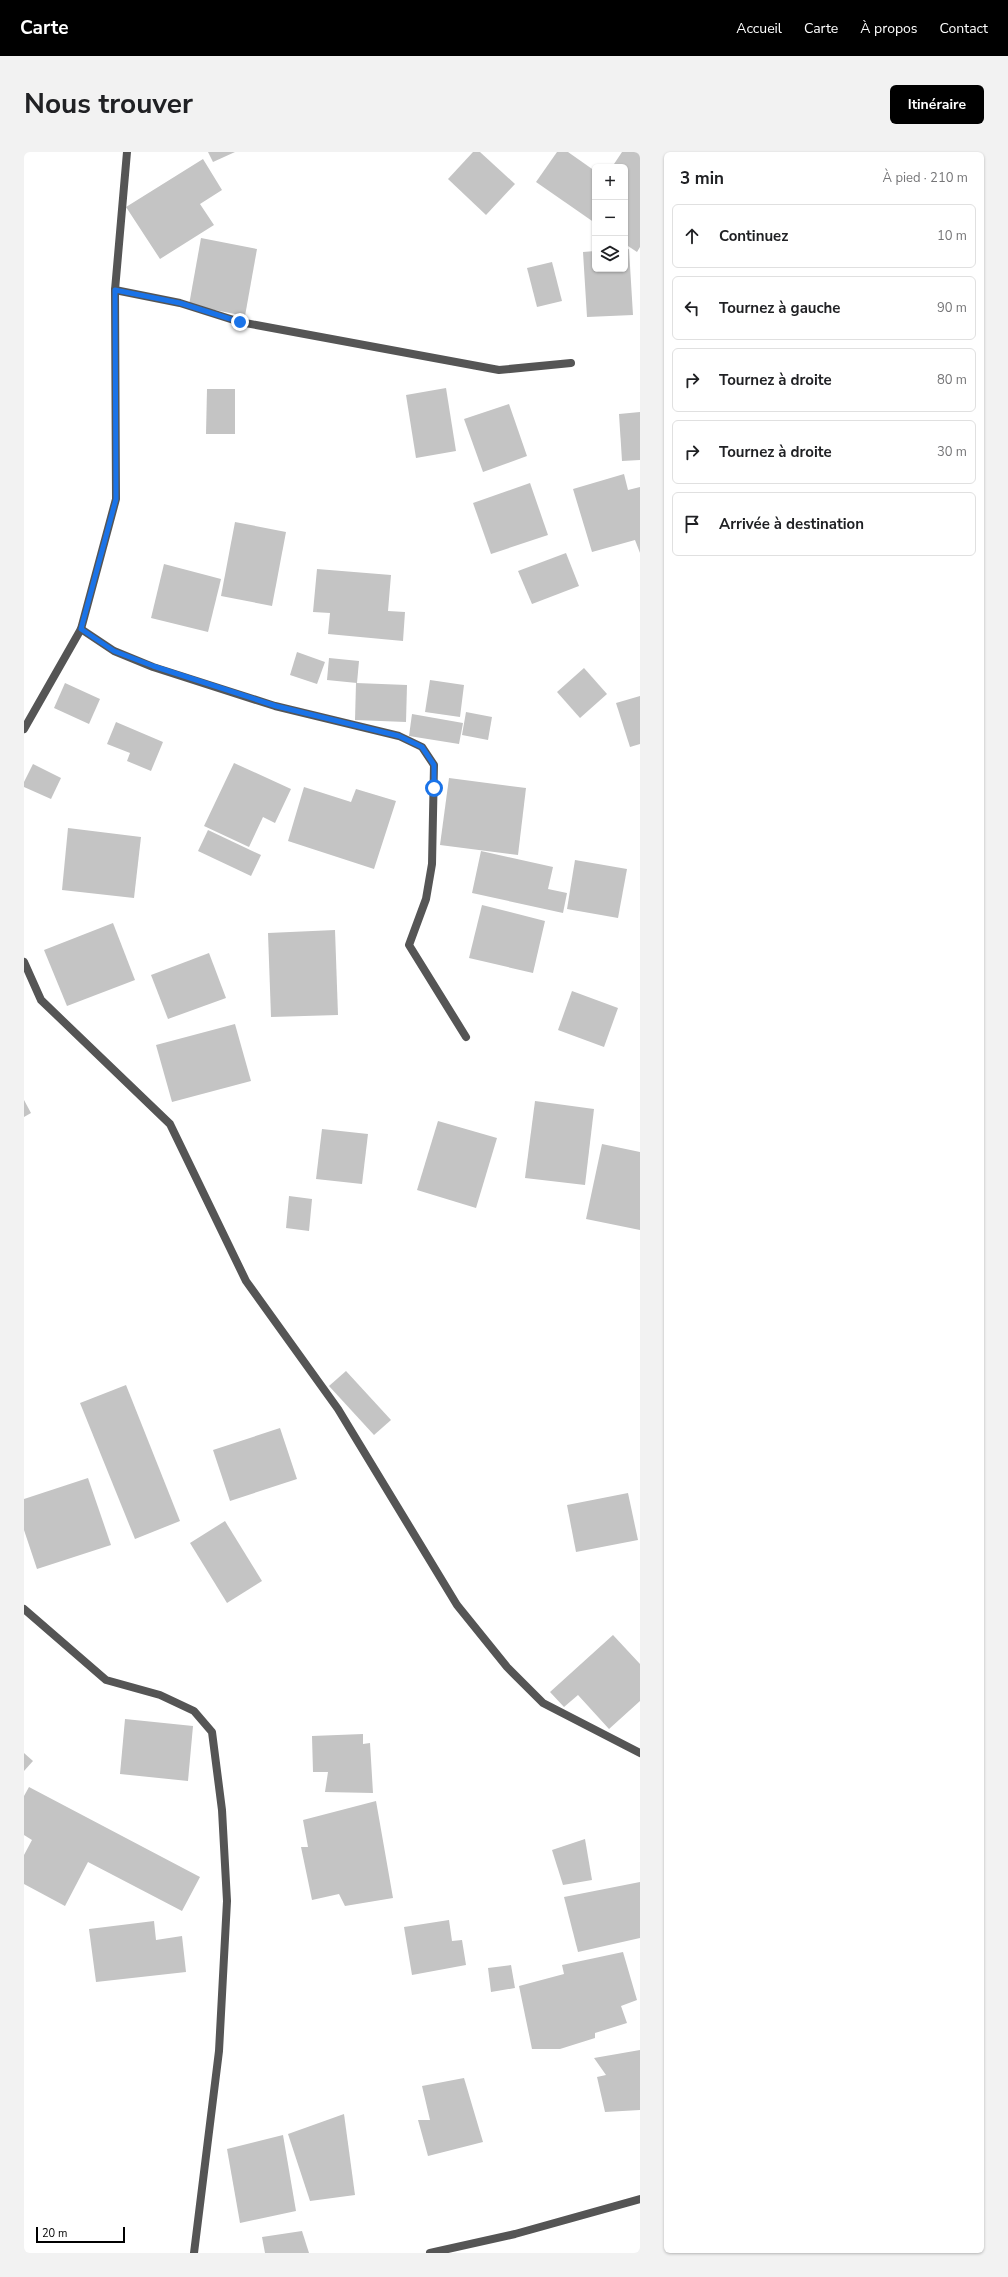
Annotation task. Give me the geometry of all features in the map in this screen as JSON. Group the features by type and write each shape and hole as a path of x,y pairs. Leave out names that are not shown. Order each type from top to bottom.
{"street":[{"path":"24,729 81,629 116,499 115,290 127,152"},
{"path":"115,290 180,303 240,322 499,370 572,363"},
{"path":"81,629 114,651 153,666 276,706 399,736 422,747 434,765 432,864 426,900 409,945 466,1037"},
{"path":"24,962 41,1000 170,1124 246,1281 338,1409 457,1605 507,1666 543,1703 640,1753"},
{"path":"24,1609 106,1680 160,1695 194,1711 212,1732 222,1810 226,1901 219,2051 194,2253"},
{"path":"430,2253 515,2234 640,2199"}],"building":[{"path":"208,152 235,152 213,162"},
{"path":"473,152 480,152 515,184 486,215 448,179"},
{"path":"557,152 568,152 592,169 592,221 536,182"},
{"path":"622,152 640,152 640,247 637,252 628,246 628,164 614,164"},
{"path":"203,159 222,190 200,204 214,225 160,259 126,207"},
{"path":"201,238 257,249 245,316 189,305"},
{"path":"628,249 633,315 587,317 583,252 592,251 592,272 628,272"},
{"path":"552,262 562,301 537,307 527,268"},
{"path":"446,388 456,451 416,458 406,395"},
{"path":"207,389 235,389 235,434 206,434"},
{"path":"509,404 527,456 483,472 464,419"},
{"path":"640,412 640,460 622,461 619,414"},
{"path":"624,474 628,490 640,487 640,553 635,540 592,552 573,489"},
{"path":"530,483 548,535 491,554 473,503"},
{"path":"235,522 286,532 272,606 221,596"},
{"path":"566,553 579,586 532,604 518,571"},
{"path":"164,564 221,579 208,632 151,618"},
{"path":"317,569 391,575 388,611 405,612 403,641 328,634 330,613 313,612"},
{"path":"297,652 325,662 317,684 290,675"},
{"path":"329,658 359,661 357,683 327,680"},
{"path":"584,668 607,694 580,718 557,692"},
{"path":"430,680 464,685 460,717 425,712"},
{"path":"65,683 100,699 89,724 54,708"},
{"path":"356,683 407,685 406,722 355,720"},
{"path":"640,696 640,744 630,747 616,703"},
{"path":"466,712 492,717 488,740 462,735"},
{"path":"412,714 463,723 459,744 409,736"},
{"path":"116,722 163,742 151,771 127,761 130,753 107,744"},
{"path":"234,763 291,789 275,823 263,817 249,847 204,826"},
{"path":"33,764 61,778 51,799 24,787 24,782"},
{"path":"449,778 526,788 518,855 440,845"},
{"path":"304,787 351,802 356,789 396,801 374,869 288,841"},
{"path":"68,828 141,837 134,898 62,890"},
{"path":"208,830 261,855 251,876 198,851"},
{"path":"481,851 553,867 548,889 567,893 563,913 472,893"},
{"path":"575,860 627,869 618,918 567,909"},
{"path":"482,905 545,921 533,973 469,958"},
{"path":"113,923 135,980 67,1006 44,950"},
{"path":"335,930 338,1015 271,1017 268,933"},
{"path":"209,953 226,998 168,1019 151,975"},
{"path":"572,991 618,1008 604,1047 558,1030"},
{"path":"235,1024 251,1081 172,1102 156,1045"},
{"path":"24,1100 31,1113 24,1117"},
{"path":"535,1101 594,1109 585,1185 525,1178"},
{"path":"438,1121 497,1138 476,1208 417,1190"},
{"path":"322,1129 368,1134 362,1184 316,1179"},
{"path":"602,1144 640,1152 640,1230 586,1219"},
{"path":"289,1196 312,1199 309,1231 286,1228"},
{"path":"346,1371 391,1420 374,1435 329,1386"},
{"path":"126,1385 180,1521 135,1539 80,1403"},
{"path":"280,1428 297,1479 230,1501 213,1450"},
{"path":"88,1478 111,1545 37,1569 24,1530 24,1499"},
{"path":"628,1493 638,1540 576,1552 567,1505"},
{"path":"225,1521 262,1581 227,1603 190,1543"},
{"path":"613,1635 640,1664 640,1701 609,1729 578,1695 564,1707 550,1692"},
{"path":"125,1719 193,1726 188,1781 120,1774"},
{"path":"363,1734 363,1744 370,1743 373,1793 325,1792 328,1772 313,1772 312,1736"},
{"path":"24,1753 33,1761 24,1771"},
{"path":"29,1787 200,1877 182,1911 88,1862 65,1906 24,1884 24,1855 32,1840 24,1835 24,1796"},
{"path":"376,1801 393,1898 345,1906 339,1894 312,1900 301,1847 308,1847 303,1820"},
{"path":"585,1839 592,1880 563,1885 552,1850"},
{"path":"640,1882 640,1938 578,1952 564,1897"},
{"path":"449,1920 452,1941 462,1940 466,1965 412,1975 404,1927"},
{"path":"154,1921 156,1940 182,1936 186,1972 96,1982 89,1929"},
{"path":"623,1952 637,2000 621,2006 627,2023 595,2033 595,2038 560,2049 532,2049 519,1986 564,1974 562,1965"},
{"path":"511,1965 515,1988 491,1992 488,1968"},
{"path":"640,2050 640,2110 605,2112 597,2077 606,2075 594,2058"},
{"path":"464,2078 483,2142 428,2156 418,2120 430,2120 422,2086"},
{"path":"344,2114 355,2195 310,2201 288,2134"},
{"path":"283,2135 296,2211 240,2223 227,2149"},
{"path":"302,2231 309,2253 265,2253 262,2237"}],"route":[{"path":"240,322 180,303 115,290 116,499 81,629 114,651 153,666 276,706 399,736 422,747 434,765 434,788"}]}
